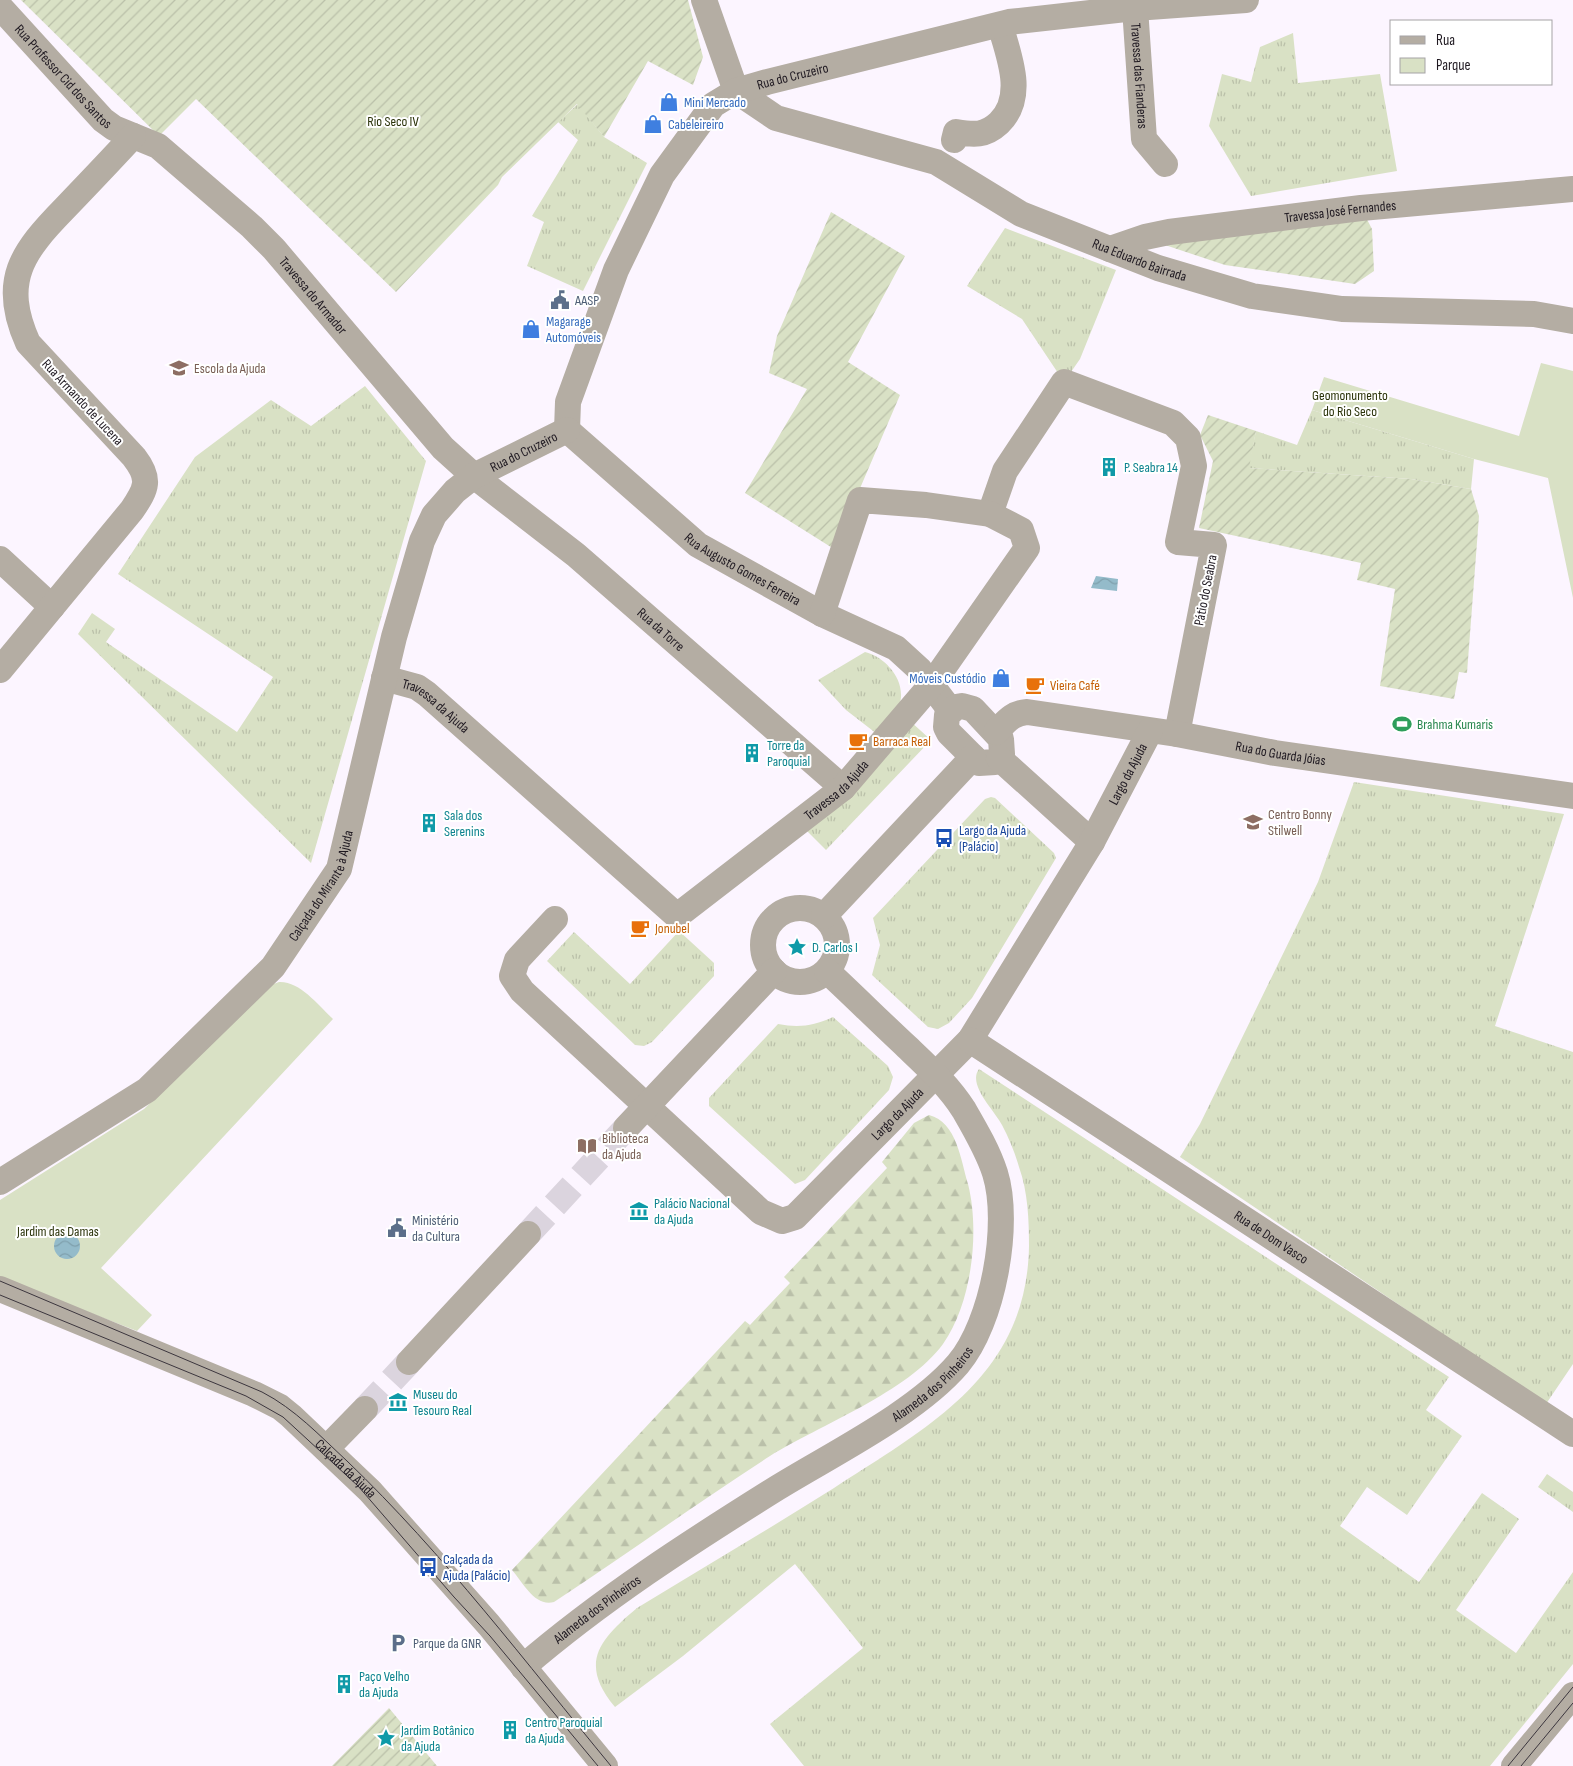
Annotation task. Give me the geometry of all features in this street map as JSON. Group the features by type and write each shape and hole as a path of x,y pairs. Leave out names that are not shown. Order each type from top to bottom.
{"street":[{"path":"704,0 736,91"},
{"name":"Rua do Cruzeiro","path":"474,476 567,430 568,402 613,278 662,175 713,105 736,91 1000,24 1135,8 1246,0"},
{"name":"Rua Professor Cid dos Santos","path":"0,7 99,116 114,128 133,136"},
{"name":"Travessa das Fianderas","path":"1135,8 1144,139 1166,164"},
{"path":"954,140 956,132 973,135 989,132 1007,115 1014,91 1011,60 1000,24"},
{"name":"Rua Eduardo Bairrada","path":"736,91 776,118 936,162 1021,214 1158,268 1252,296 1342,309 1534,314 1573,322"},
{"name":"Travessa do Armador","path":"133,136 158,146 257,233 443,448 474,476"},
{"name":"Rua Armando de Lucena","path":"0,670 132,510 145,488 146,477 134,456 28,343 15,326 8,308 9,282 19,256 133,136"},
{"name":"Travessa José Fernandes","path":"1110,249 1145,237 1198,229 1361,208 1573,189"},
{"name":"Pátio do Seabra","path":"990,514 1005,472 1064,382 1173,424 1188,438 1194,466 1178,542 1214,545 1176,734"},
{"name":"Rua Augusto Gomes Ferreira","path":"567,430 698,545 822,614 896,648 907,656 932,684"},
{"name":"Calçada do Mirante à Ajuda","path":"0,1182 147,1090 273,968 339,869 394,637 427,528 443,504 474,476"},
{"name":"Rua da Torre","path":"474,476 583,561 843,788"},
{"name":"Travessa da Ajuda","path":"384,678 416,687 427,694 677,916 843,788 932,684 1027,548 1021,530 990,514 926,504 860,500 822,614"},
{"path":"0,559 52,607"},
{"path":"932,684 951,710"},
{"path":"962,706 973,709 996,732 1003,744 999,758 995,762 984,764 973,757 946,728 947,715 951,710 962,706"},
{"name":"Rua do Guarda Jóias","path":"996,732 1009,718 1018,713 1027,712 1176,734 1276,753 1573,796"},
{"name":"Largo da Ajuda","path":"555,919 517,960 512,976 522,991 761,1212 782,1221 795,1217 811,1203 970,1040 1092,842 1150,731"},
{"path":"824,916 973,757"},
{"path":"999,758 1092,842"},
{"path":"795,909 813,910 824,916 834,928 838,943 835,958 827,971 818,978 794,982 783,978 774,971 767,961 763,949 764,936 769,925 778,916 795,909"},
{"path":"626,1128 774,971"},
{"name":"Alameda dos Pinheiros","path":"523,1666 637,1578 776,1488 886,1422 925,1394 958,1364 977,1335 990,1297 999,1248 1000,1211 995,1174 979,1137 963,1108 935,1074 827,971"},
{"name":"Rua de Dom Vasco","path":"970,1040 1573,1434"},
{"path":"409,1362 528,1234"},
{"name":"Calçada da Ajuda","path":"0,1289 267,1400 291,1416 370,1491 523,1666 605,1766"},
{"path":"326,1449 365,1409"},
{"path":"1514,1766 1573,1695"}],"green space":[{"name":"Rio Seco IV","path":"21,0 688,0 703,57 693,85 648,61 604,137 577,104 502,177 498,185 396,292 196,99 159,136"},
{"path":"1293,33 1298,83 1380,74 1397,171 1251,196 1209,126 1222,74 1251,82 1260,47"},
{"path":"578,104 604,137 647,163 583,291 527,266 544,222 532,216 578,140 558,122"},
{"path":"1361,208 1372,229 1374,271 1355,284 1225,265 1165,245"},
{"path":"831,212 905,256 848,362 900,395 834,549 745,493 807,389 769,373 777,336"},
{"path":"1005,228 1116,270 1080,359 1064,382 1022,319 967,286"},
{"name":"Geomonumento do Rio Seco","path":"1541,363 1573,371 1573,598 1548,478 1474,459 1312,410 1324,377 1519,436"},
{"path":"365,386 426,461 311,863 78,634 92,613 115,629 106,642 237,732 273,677 118,574 195,457 271,400 311,426"},
{"path":"1312,410 1474,459 1471,489 1411,479 1248,468 1256,431 1297,445"},
{"path":"1208,415 1256,431 1249,468 1411,479 1471,489 1479,516 1467,673 1459,672 1454,699 1380,686 1395,589 1357,580 1361,563 1199,528 1213,461 1200,435"},
{"path":"865,652 880,659 887,665 898,680 900,688 899,706 877,734 846,710 818,680"},
{"path":"910,721 931,740 826,850 807,831"},
{"path":"1354,782 1564,814 1495,1026 1573,1052 1573,1364 1546,1404 1180,1157 1200,1124 1318,882"},
{"path":"995,798 1054,853 1056,858 972,998 949,1023 938,1029 928,1027 872,975 880,945 873,918 985,799"},
{"path":"679,931 714,963 714,976 652,1042 644,1046 635,1045 547,961 574,932 630,984"},
{"name":"Jardim das Damas","path":"279,982 294,985 315,1001 333,1019 101,1268 152,1315 137,1331 0,1278 0,1200 144,1109 271,985"},
{"path":"833,1017 888,1066 893,1077 889,1090 805,1180 795,1184 709,1106 709,1098 778,1024 806,1025"},
{"path":"979,1069 1449,1377 1426,1410 1462,1436 1407,1515 1367,1487 1340,1526 1419,1582 1482,1493 1519,1519 1456,1610 1516,1653 1573,1572 1573,1664 1490,1766 804,1766 770,1724 863,1648 795,1564 683,1656 615,1707 604,1691 598,1677 596,1665 598,1653 604,1641 624,1619 637,1608 905,1442 967,1392 992,1363 1011,1330 1024,1291 1029,1246 1027,1206 1022,1177 1012,1146 1002,1125 979,1090 976,1075"},
{"path":"929,1115 946,1125 952,1134 960,1154 972,1203 973,1244 967,1288 953,1327 943,1344 928,1361 886,1392 770,1456 554,1602 547,1603 536,1598 512,1570 745,1321 750,1325 790,1283 784,1277 887,1168 882,1162 914,1123"},
{"path":"1547,1474 1573,1492 1573,1512 1538,1487"},
{"name":"Jardim Botânico da Ajuda","path":"389,1708 437,1766 332,1766"}],"water":[{"path":"1096,576 1118,579 1117,591 1091,588"},
{"path":"67,1233 76,1237 80,1246 76,1255 67,1259 58,1255 54,1246 58,1237"}],"tunnel":[{"path":"528,1234 626,1128"},
{"path":"365,1409 409,1362"}],"tram line":[{"path":"0,1281 262,1392 285,1406 347,1461 417,1533 484,1610 611,1766"},
{"path":"0,1295 246,1396 283,1417 358,1486 490,1636 598,1766"},
{"path":"1508,1766 1573,1687"},
{"path":"1521,1766 1573,1703"}],"place":[{"name":"Mini Mercado","path":"669,102"},
{"name":"Cabeleireiro","path":"653,124"},
{"name":"AASP","path":"560,300"},
{"name":"Magarage Automóveis","path":"531,329"},
{"name":"Escola da Ajuda","path":"179,368"},
{"name":"P. Seabra 14","path":"1109,467"},
{"name":"Móveis Custódio","path":"1001,678"},
{"name":"Vieira Café","path":"1035,685"},
{"name":"Brahma Kumaris","path":"1402,724"},
{"name":"Barraca Real","path":"858,741"},
{"name":"Torre da Paroquial","path":"752,753"},
{"name":"Centro Bonny Stilwell","path":"1253,822"},
{"name":"Sala dos Serenins","path":"429,823"},
{"name":"Largo da Ajuda (Palácio)","path":"944,838"},
{"name":"Jonubel","path":"640,928"},
{"name":"D. Carlos I","path":"797,947"},
{"name":"Biblioteca da Ajuda","path":"587,1146"},
{"name":"Palácio Nacional da Ajuda","path":"639,1211"},
{"name":"Ministério da Cultura","path":"397,1228"},
{"name":"Museu do Tesouro Real","path":"398,1402"},
{"name":"Calçada da Ajuda (Palácio)","path":"428,1567"},
{"name":"Parque da GNR","path":"398,1643"},
{"name":"Paço Velho da Ajuda","path":"344,1684"},
{"name":"Centro Paroquial da Ajuda","path":"510,1730"},
{"name":"Jardim Botânico da Ajuda","path":"386,1738"}]}
